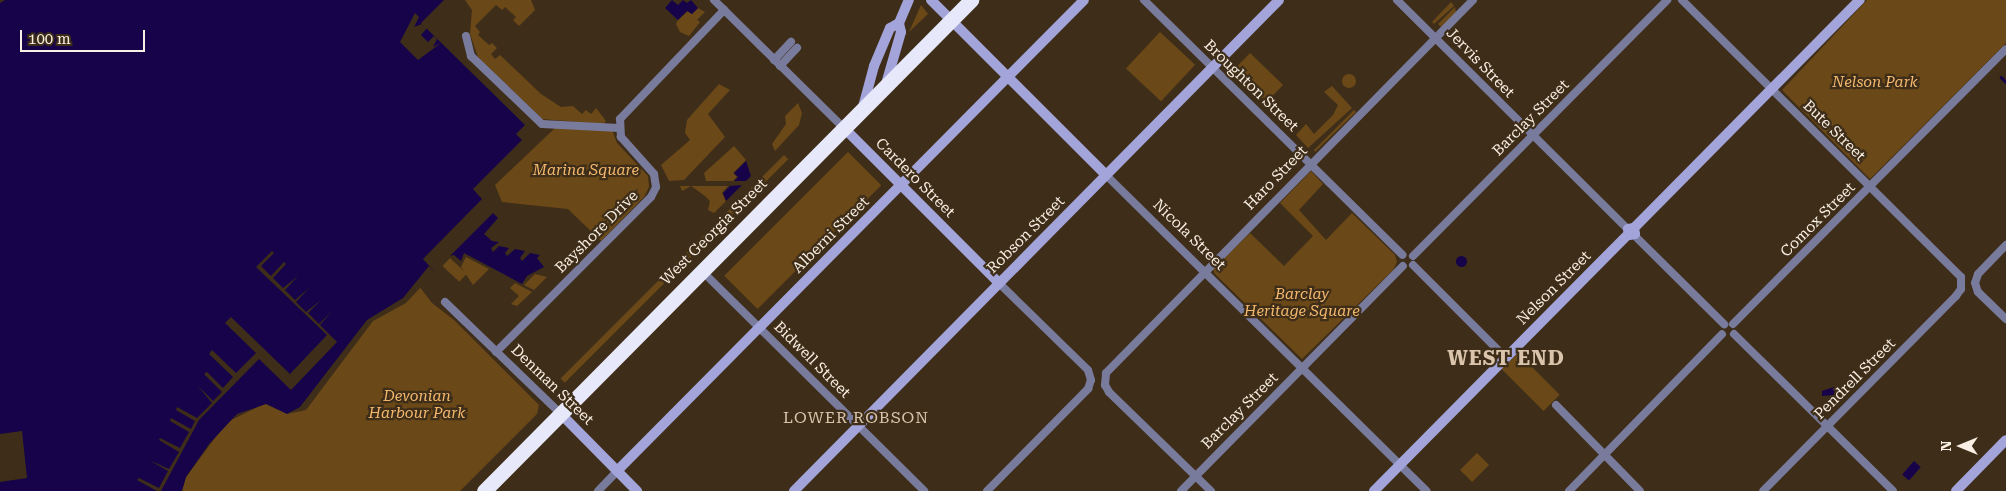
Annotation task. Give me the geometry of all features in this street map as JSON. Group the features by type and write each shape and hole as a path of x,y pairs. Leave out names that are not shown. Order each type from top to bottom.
{"highway":[{"name":"West Georgia Street","path":"484,491 701,270 971,0"}],"street":[{"name":"Cardero Street","path":"714,0 1088,370 1091,380 1088,389 987,491"},
{"path":"863,108 874,66 890,28 899,22 909,0"},
{"name":"Nicola Street","path":"931,0 1427,491"},
{"name":"Alberni Street","path":"598,491 1084,0"},
{"name":"Broughton Street","path":"1144,0 1404,255"},
{"name":"Robson Street","path":"794,491 1279,0"},
{"name":"Jervis Street","path":"1397,0 1532,136 1724,324"},
{"name":"Haro Street","path":"1196,476 1110,392 1105,380 1110,367 1310,162 1473,0"},
{"name":"Barclay Street","path":"1413,256 1667,0"},
{"name":"Bute Street","path":"1682,0 1958,272 1962,283"},
{"name":"Nelson Street","path":"1374,491 1860,0"},
{"path":"466,36 471,56 542,124 619,128 624,112 724,10"},
{"path":"886,86 901,32 899,22"},
{"path":"774,60 791,42"},
{"path":"780,66 797,48"},
{"name":"Comox Street","path":"1733,324 2006,49"},
{"name":"Bayshore Drive","path":"496,352 651,197 656,187 654,174 621,137 619,128"},
{"path":"2006,245 1978,274 1975,283 1978,292 2006,319"},
{"path":"1413,265 1403,266 1404,255 1413,256 1413,265 1506,358"},
{"name":"Barclay Street","path":"1181,491 1403,266"},
{"name":"Bidwell Street","path":"701,270 924,491"},
{"name":"Pendrell Street","path":"1763,491 1956,296 1962,283"},
{"name":"Denman Street","path":"444,302 560,413 637,491"},
{"path":"1569,491 1722,334 1724,324 1733,324 1734,334 1892,491"},
{"path":"1722,334 1728,337 1734,334"},
{"path":"1556,405 1640,491"},
{"path":"1956,491 2006,440"},
{"path":"1196,476 1211,491"}],"green space":[{"path":"465,0 531,0 535,10 519,26 513,20 516,17 505,7 502,10 496,5 475,26 480,32 478,35 489,45 492,43 497,48 491,54 495,59 500,55 541,94 561,107 573,106 582,114 586,110 591,114 596,108 606,121 603,124 542,119 478,57 470,34 472,10"},
{"name":"Nelson Park","path":"1867,0 2006,0 2006,43 1870,179 1782,90"},
{"path":"1451,2 1454,6 1434,24 1432,22"},
{"path":"921,5 928,14 909,32"},
{"path":"1455,7 1456,13 1441,27 1438,24"},
{"path":"698,8 705,12 697,20 700,22 689,36 680,32 676,24 678,20 688,11 692,14"},
{"path":"1160,32 1195,65 1161,101 1126,69"},
{"path":"1250,53 1283,85 1266,102 1233,70"},
{"path":"1346,74 1352,74 1356,81 1352,88 1346,88 1342,84 1342,78"},
{"path":"719,84 730,90 708,114 725,137 684,180 669,181 661,165 690,140 685,133 687,120"},
{"path":"1332,86 1352,108 1308,148 1296,135 1306,124 1314,134 1333,115 1338,105 1324,92"},
{"path":"798,103 802,113 799,125 775,151 772,144 786,124 785,116"},
{"path":"1354,110 1356,112 1315,152 1314,150"},
{"name":"Marina Square","path":"555,128 612,130 617,143 648,176 649,187 644,197 601,241 568,209 502,202 495,185"},
{"path":"734,146 746,160 733,173 737,177 733,181 706,181 704,173"},
{"path":"848,152 881,185 757,309 724,276"},
{"path":"784,155 788,159 565,383 561,378"},
{"name":"Barclay Heritage Square","path":"1311,171 1323,184 1299,210 1326,240 1352,213 1395,255 1397,262 1393,270 1302,359 1215,274 1213,269 1250,233 1284,266 1313,236 1280,203"},
{"path":"680,186 691,186 682,191"},
{"path":"691,186 728,186 722,193 726,201 714,213 708,210 710,201"},
{"path":"466,257 489,269 473,285 461,267"},
{"path":"450,258 467,274 459,282 442,266"},
{"path":"535,274 547,277 534,290 524,285"},
{"path":"515,283 532,292 517,306 511,304 519,296 510,288"},
{"name":"Devonian Harbour Park","path":"419,286 432,303 454,320 539,405 537,414 460,491 182,491 186,477 227,422 264,404 271,404 287,414 372,320"},
{"path":"1518,353 1560,395 1543,411 1502,369"},
{"path":"1477,453 1489,465 1472,482 1460,470"}],"shaded area":[{"path":"5,0 444,0 421,23 525,125 516,134 522,140 473,189 482,199 423,259 434,271 404,301 372,320 310,404 287,414 266,404 237,414 209,444 186,477 182,491 0,491 0,3"},
{"path":"672,0 678,5 683,0 687,3 691,0 698,8 692,14 687,11 678,20 665,8"},
{"path":"746,161 751,176 746,181 734,181 738,177 734,173"},
{"path":"742,185 726,201 723,193 730,186"},
{"path":"493,213 498,218 484,234 492,241 499,242 491,248 493,252 499,246 509,248 505,253 507,256 515,249 525,251 520,258 522,261 530,253 540,255 537,258 544,267 527,276 522,284 464,253 461,261 454,255 450,256"},
{"path":"1461,255 1467,261 1461,267 1455,261"},
{"path":"1834,387 1837,390 1834,395 1822,396 1822,391"},
{"path":"1914,461 1921,467 1909,480 1902,475"}],"pier":[{"path":"415,13 419,17 414,27 422,24 427,28 421,35 428,42 434,36 437,39 433,47 441,43 418,60 400,42"},
{"path":"272,251 274,253 261,266 271,276 284,262 286,264 273,278 283,288 298,276 285,290 295,300 309,288 296,302 306,312 321,300 308,313 319,324 332,311 320,325 337,342 291,390 259,359 199,420 161,491 157,491 137,480 139,478 159,488 168,471 149,460 169,469 179,452 159,440 160,438 180,448 189,432 170,421 171,418 191,429 195,421 176,410 177,407 197,418 212,403 197,385 213,401 222,392 204,374 207,372 223,388 233,377 209,354 212,350 236,373 256,353 225,323 231,317 290,374 327,335 256,267"},
{"path":"429,266 435,272 406,303 373,321 306,410 287,414 300,407 367,320 403,298"},
{"path":"22,431 27,478 0,482 0,434"}],"waterway":[{"path":"2001,77 2006,82"}],"district":[{"name":"WEST END","path":"1506,358"},
{"name":"LOWER ROBSON","path":"856,418"}]}
